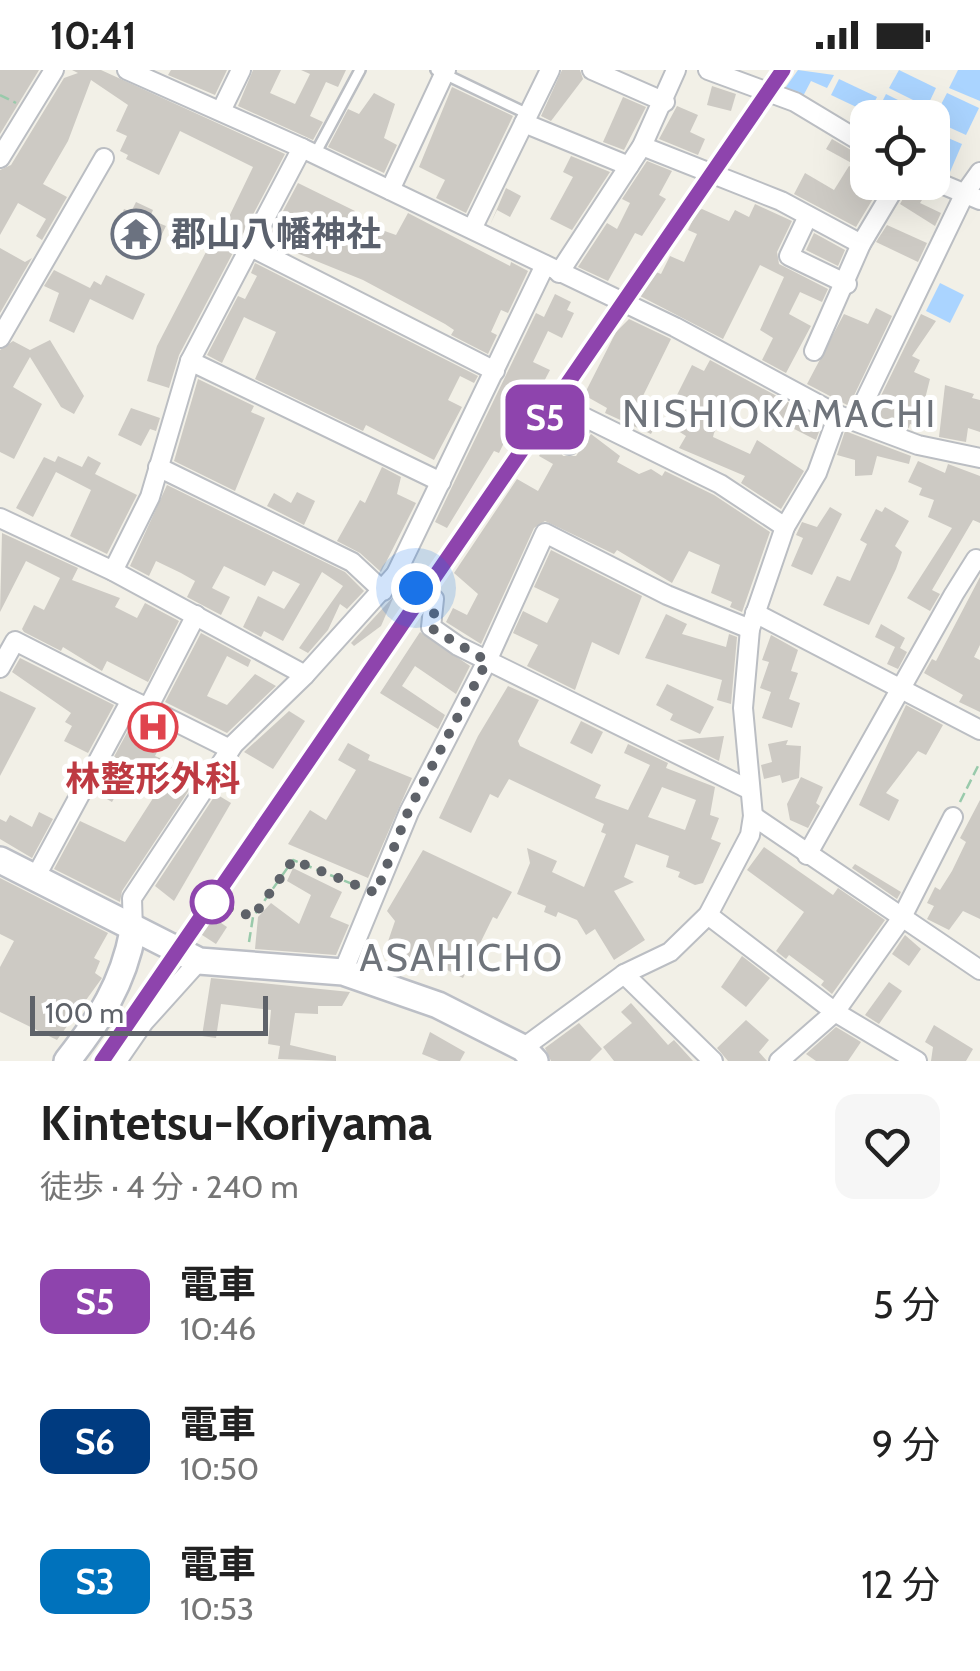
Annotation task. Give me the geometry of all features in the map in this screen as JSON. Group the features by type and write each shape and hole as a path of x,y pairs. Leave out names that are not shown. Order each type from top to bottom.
{"main road":[{"path":"0,860 198,961 343,972 438,1005 529,1055"},
{"path":"67,1061 111,1000 126,970 133,931"}],"street":[{"path":"0,158 54,70"},
{"path":"127,70 309,151 675,326 846,418 918,445 980,458"},
{"path":"221,112 241,70"},
{"path":"472,228 550,70"},
{"path":"592,70 665,102"},
{"path":"133,931 132,898 230,749 305,675 396,574 496,371 552,269 642,146 665,102 676,70"},
{"path":"708,70 795,102 850,135"},
{"path":"390,190 442,72"},
{"path":"526,118 629,166"},
{"path":"642,146 808,216 862,244"},
{"path":"113,571 150,497 190,360 248,246 309,151"},
{"path":"0,338 104,158"},
{"path":"529,1055 624,974 670,952 708,915 750,835 753,816 743,708 753,621 785,528 972,197 980,172"},
{"path":"814,352 862,244 888,200"},
{"path":"808,216 789,256 847,284"},
{"path":"248,246 496,371"},
{"path":"190,360 441,482"},
{"path":"570,445 586,418 720,484 785,528"},
{"path":"158,467 352,562 384,591"},
{"path":"0,518 113,571 305,675"},
{"path":"343,972 408,812 487,661 546,532 667,596 753,621 902,688 980,730"},
{"path":"807,855 954,594 976,559 980,561"},
{"path":"396,574 434,599 431,628 487,661 748,790"},
{"path":"35,878 196,615"},
{"path":"0,668 15,640 230,749"},
{"path":"753,816 980,970"},
{"path":"779,1061 835,1012 901,919 953,817"},
{"path":"708,915 835,1012 917,1061"},
{"path":"117,1061 144,1022 198,961"},
{"path":"624,974 713,1061"}],"lane":[{"path":"309,151 360,70"},
{"path":"442,72 526,118"}],"path":[{"path":"953,817 980,762"},
{"path":"245,964 253,917 293,860 376,893"}],"water":[{"path":"798,70 834,75 827,88 811,81 801,100 783,91"},
{"path":"899,70 936,88 930,100 913,100 889,88"},
{"path":"958,70 980,70 980,101 949,88"},
{"path":"839,79 877,97 850,100 850,104 831,95"},
{"path":"947,93 979,108 966,135 950,128 950,100 943,100"},
{"path":"950,139 962,144 950,172"},
{"path":"940,283 964,295 950,323 926,311"}],"building":[{"path":"0,70 39,70 0,134"},
{"path":"72,70 101,70 285,154 179,355 169,388 147,381 157,346 206,252 211,254 253,167 180,131 159,175 126,159 128,155 120,151 127,136 116,131 128,105 91,80 68,141 43,184 67,197 42,240 36,236 46,219 18,203 0,235 0,170 11,165 64,78 78,73"},
{"path":"171,70 227,70 215,95 168,75"},
{"path":"253,70 281,70 270,93 295,104 310,74 301,70 346,70 338,87 326,82 310,116 323,122 313,140 238,106"},
{"path":"562,70 580,70 583,79 551,121 541,116"},
{"path":"712,86 736,94 731,111 707,105"},
{"path":"452,87 513,116 466,213 436,198 445,180 419,167"},
{"path":"374,93 395,104 384,138 397,145 384,173 328,147 348,109 359,114"},
{"path":"623,97 646,107 624,150 603,142"},
{"path":"677,106 698,115 690,132 705,139 698,155 659,139"},
{"path":"832,139 850,150 850,162 826,149"},
{"path":"571,156 610,172 572,230 550,219 573,177 563,172"},
{"path":"647,161 672,171 659,195 666,199 642,236 635,233 608,281 578,267 607,223 617,229 630,203 622,199"},
{"path":"850,167 850,200 872,200 856,227 794,194 805,173 834,190"},
{"path":"298,183 355,211 352,216 379,229 396,235 408,213 510,266 511,262 528,271 508,313 501,310 491,332 497,335 488,354 451,335 454,330 445,324 363,280 267,241"},
{"path":"506,188 521,196 510,217 497,210 490,225"},
{"path":"902,200 922,200 920,203 941,213 935,226 900,204"},
{"path":"136,202 153,210 149,219 166,226 160,238 144,231 139,241 121,233 125,225 119,222 124,209 131,212"},
{"path":"755,204 792,221 777,252 779,264 828,289 822,302 800,292 789,314 811,326 786,373 762,360 773,338 760,330 784,277 760,265 723,339 640,296 656,272 661,274 670,256 684,262 697,234 688,230 697,211 702,209 729,221 735,210 749,217"},
{"path":"887,225 927,243 918,262 876,242"},
{"path":"814,233 845,250 838,266 806,250"},
{"path":"0,248 25,262 32,258 0,313"},
{"path":"255,263 478,376 474,383 460,376 448,400 462,407 434,460 366,425 363,431 255,379 276,332 244,317 222,363 207,355 238,296 245,299 257,276 251,273"},
{"path":"54,270 90,288 94,281 101,285 106,275 145,294 133,320 90,299 74,333 49,321 59,293 44,286"},
{"path":"555,294 571,302 567,310 574,313 562,338 548,331 533,362 550,370 527,414 520,410 499,453 494,451 447,528 435,522 536,313 544,317"},
{"path":"876,308 892,316 849,406 807,384 844,314 868,324"},
{"path":"921,314 936,321 912,356 920,360 914,372 930,379 918,427 910,424 909,428 872,414"},
{"path":"629,319 671,339 637,408 657,422 651,434 605,413 607,408 584,395 616,332"},
{"path":"50,340 84,396 74,414 61,407 30,357 13,387 42,404 14,459 0,452 0,350 13,341 30,350"},
{"path":"710,360 823,421 816,440 735,399 714,433 713,437 750,454 757,440 804,471 781,509 741,483 745,476 679,448 686,436 675,429 688,403 676,397 692,365 704,371"},
{"path":"198,379 254,406 251,412 265,418 235,491 174,461"},
{"path":"945,385 974,394 972,398 980,400 980,432 968,428 966,442 939,437"},
{"path":"131,408 160,418 156,431 150,429 141,446 118,435"},
{"path":"563,414 571,418 557,444 563,456 576,456 591,434 620,456 617,462 639,474 651,469 662,476 665,471 714,495 770,532 742,612 730,607 732,602 711,593 720,565 689,551 672,583 617,550 614,554 545,521 534,528 481,644 446,622 453,608 467,615 478,594 454,573 517,479 538,491 553,464 539,456"},
{"path":"845,431 911,456 909,464 877,456 872,475 855,476 855,460 837,455"},
{"path":"58,456 82,467 88,456 101,463 95,474 137,495 107,554 70,536 91,490 56,472 33,517 16,508 44,457 55,462"},
{"path":"918,461 945,473 948,464 980,476 980,523 973,520 932,590 940,594 930,611 907,598 952,528 928,517 934,500 919,495 922,488 908,482"},
{"path":"382,467 401,477 397,494 416,503 381,572 360,553 337,541 360,500 365,503"},
{"path":"167,485 345,572 364,591 347,609 340,604 328,630 308,653 299,648 343,586 322,572 283,641 264,631 261,637 243,627 258,596 284,609 300,584 273,571 265,586 224,566 212,588 230,597 221,615 187,597 195,581 181,573 156,561 149,576 130,566"},
{"path":"297,492 315,501 304,525 267,506 274,493 291,503"},
{"path":"830,507 842,514 812,575 791,566 803,538 796,535 802,522 817,527"},
{"path":"885,507 909,521 895,546 902,552 896,569 869,625 823,605 837,576 850,581 867,544 860,540 876,509 882,512"},
{"path":"2,533 78,568 72,580 120,598 115,607 137,618 145,603 179,621 148,682 107,661 102,671 63,647 61,651 24,632 34,605 44,610 60,578 26,561 0,612"},
{"path":"551,550 642,596 619,655 592,642 575,690 527,666 538,645 513,633 523,611 547,623 559,599 534,587"},
{"path":"980,577 980,645 974,657 980,660 980,712 959,702 963,695 924,673 932,659 936,661"},
{"path":"394,596 381,626 354,646 351,643"},
{"path":"666,614 687,624 682,634 726,647 729,634 737,637 731,704 717,700 722,680 645,658"},
{"path":"881,624 905,638 900,648 907,652 898,669 887,664 895,647 875,637"},
{"path":"420,632 470,666 456,694 415,666 402,686 445,715 438,729 380,693"},
{"path":"201,633 251,660 248,667 227,656 207,696 227,705 255,674 276,686 227,733 165,702"},
{"path":"771,635 798,650 791,671 798,673 789,699 800,703 792,728 762,718 771,692 760,688 769,662 762,660"},
{"path":"20,658 114,705 88,753 64,741 72,726 65,722 71,713 12,672"},
{"path":"667,684 714,707 700,734 670,720 673,714 656,705"},
{"path":"508,686 539,700 518,741 520,746 601,785 595,798 628,810 650,765 624,753 628,744 668,763 666,768 715,787 710,815 719,818 711,839 721,843 703,883 695,885 678,877 680,872 666,867 669,856 636,844 624,877 634,882 614,891 645,940 614,960 595,929 586,935 577,920 558,912 556,917 544,912 546,906 517,894 530,863 527,848 557,861 552,872 584,887 606,834 601,832 604,824 509,779 498,798 490,794 471,833 439,818 478,736","holes":["662,787 696,800 685,830 648,817"]},
{"path":"0,691 36,708 0,776"},
{"path":"906,705 943,725 926,755 918,751 886,793 899,800 889,821 859,805"},
{"path":"289,711 305,721 273,769 244,752"},
{"path":"136,716 167,732 155,756 199,775 122,891 120,902 54,869 80,821 125,842 157,792 127,775 112,802 95,792"},
{"path":"581,721 603,732 592,754 570,743"},
{"path":"724,736 719,761 677,740"},
{"path":"788,740 786,745 801,746 799,778 782,783 780,775 764,779 761,765 772,762 768,744"},
{"path":"348,743 370,755 368,760 412,778 368,878 288,844 310,810 326,820 356,770 338,760"},
{"path":"801,777 823,787 816,803 820,806 808,828 790,820 787,804"},
{"path":"216,794 231,803 174,901 155,886"},
{"path":"980,800 980,919 963,911 949,930 927,919 934,906 927,903 935,887 940,890 952,871 966,842 960,838"},
{"path":"39,812 53,819 32,858 0,839 0,819 6,822 10,815 32,827"},
{"path":"764,847 833,895 838,888 885,920 832,994 821,985 824,981 789,955 786,959 776,951 804,912 747,870"},
{"path":"423,850 512,892 497,919 493,917 463,978 433,963 430,972 383,956 395,921 387,911"},
{"path":"855,864 901,892 897,899 852,868"},
{"path":"293,868 342,892 330,917 349,925 336,955 255,949 258,917 271,903 299,924 311,895 287,881"},
{"path":"0,878 108,933 94,958 100,961 95,973 102,978 57,1040 0,1012 0,967 14,941 0,934"},
{"path":"211,916 227,927 216,944 199,933"},
{"path":"905,935 921,949 909,966 892,954"},
{"path":"742,956 770,978 746,1007 721,987"},
{"path":"211,978 350,992 342,1006 318,1006 318,1014 295,1013 290,1045 336,1056 336,1061 278,1059 280,1046 268,1044 271,1010 221,1004 216,1038 202,1036"},
{"path":"889,982 902,991 879,1024 865,1015"},
{"path":"631,1003 668,1045 674,1040 693,1061 614,1061 603,1047 632,1023 621,1012"},
{"path":"746,1020 769,1040 759,1052 767,1061 728,1061 717,1048"},
{"path":"579,1023 602,1049 590,1061 551,1061 545,1048"},
{"path":"934,1025 973,1049 966,1061 931,1061 933,1047 925,1042"},
{"path":"836,1027 861,1042 848,1061 816,1061 806,1054"},
{"path":"430,1032 465,1052 460,1061 439,1061 422,1054"}],"railway":[{"path":"102,1061 783,70"}],"train":[{"name":"S5","path":"102,1061 783,70"}],"place":[{"name":"郡山八幡神社","path":"136,234"},
{"name":"林整形外科","path":"153,727"}],"district":[{"name":"NISHIOKAMACHI","path":"780,414"},
{"name":"ASAHICHO","path":"462,958"}],"route":[{"path":"212,902 253,917 293,860 376,893 408,812 487,661 431,628 436,604 416,588"}]}
